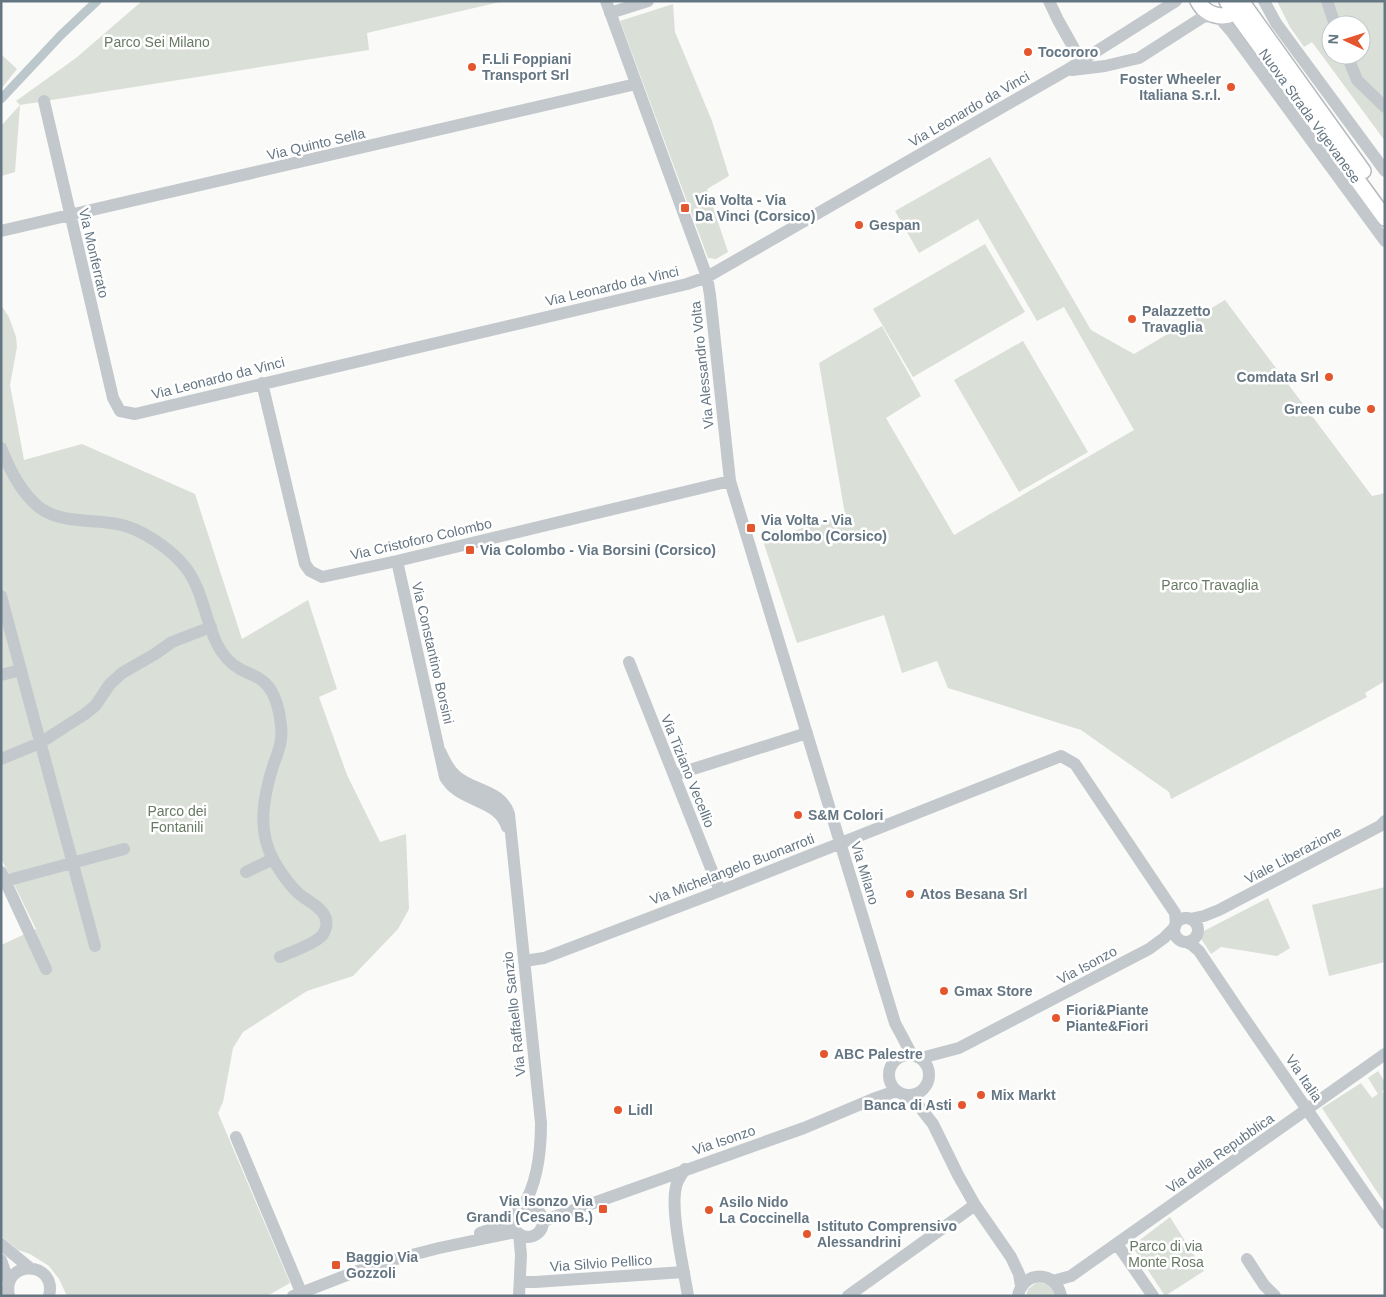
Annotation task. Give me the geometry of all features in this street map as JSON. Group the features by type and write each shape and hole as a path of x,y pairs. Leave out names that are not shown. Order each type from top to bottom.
{"main road":[{"path":"1198,1 1208,12 1225,16 1239,5"},
{"name":"Nuova Strada Vigevanese","path":"1239,5 1385,200"},
{"name":"Nuova Strada Vigevanese","path":"1239,5 1385,218"}],"street":[{"path":"608,7 648,1"},
{"path":"1050,1 1058,20 1081,61"},
{"name":"Via Leonardo da Vinci","path":"120,411 135,414 707,278 1067,70 1176,1"},
{"path":"1264,1 1276,24 1385,170"},
{"path":"1327,1 1332,15"},
{"name":"Via Alessandro Volta","path":"608,7 707,278 730,481 807,732"},
{"path":"1216,15 1237,39 1385,241"},
{"name":"Via Leonardo da Vinci","path":"1067,70 1105,66 1139,58 1203,17 1216,15"},
{"path":"1351,65 1357,80 1385,107"},
{"name":"Via Quinto Sella","path":"1,231 636,84"},
{"name":"Via Monferrato","path":"44,101 113,398 120,411"},
{"name":"Via Cristoforo Colombo","path":"262,383 305,564 310,571 322,577 730,481"},
{"path":"1,448 7,475 41,508 57,517 118,524 155,541 172,552 186,568 197,586 217,645 230,661 267,684 275,699 281,725 281,744 267,786 263,822 265,838 273,859 286,880 299,894 317,906 324,914 327,924 324,933 318,939 280,957"},
{"name":"Via Constantino Borsini","path":"397,560 445,777 448,783 464,795 497,810 505,820 510,834"},
{"path":"1,596 95,946"},
{"path":"1,759 40,743 85,714 95,706 110,684 122,673 172,642 211,627"},
{"name":"Via Tiziano Vecellio","path":"629,662 720,891"},
{"path":"1,675 21,670"},
{"path":"674,774 807,732"},
{"name":"Via Milano","path":"807,732 895,1023 895,1061"},
{"name":"Via Michelangelo Buonarroti","path":"524,961 544,958 720,891 1061,756 1074,764 1175,913 1175,925"},
{"name":"Viale Liberazione","path":"1175,925 1182,919 1204,916 1219,910 1383,824"},
{"name":"Via Raffaello Sanzio","path":"510,834 541,1123 540,1149 532,1190 533,1202 539,1214"},
{"path":"46,969 3,876 73,862 124,849"},
{"path":"246,872 273,859"},
{"name":"Viale Liberazione","path":"1191,938 1206,920 1219,910"},
{"path":"1175,925 1175,934 1191,938 1195,922 1190,918"},
{"name":"Via Isonzo","path":"930,1073 959,1048 1149,949 1164,938 1175,925"},
{"name":"Via Isonzo","path":"1149,949 1191,938"},
{"name":"Via Italia","path":"1191,938 1385,1223"},
{"name":"Via Milano","path":"895,1023 916,1056"},
{"name":"Via Isonzo","path":"916,1056 959,1048"},
{"name":"Via della Repubblica","path":"1053,1281 1072,1276 1385,1054"},
{"path":"902,1094 917,1094 925,1088 929,1081 930,1073 925,1062 916,1056 900,1057 895,1061 891,1066 889,1080 902,1094 915,1101 933,1124 975,1205 1012,1257 1027,1272 1053,1281 1060,1294"},
{"name":"Via Isonzo","path":"850,1108 873,1092 889,1073"},
{"path":"925,1088 933,1124"},
{"name":"Via Isonzo","path":"539,1214 568,1205 606,1198 804,1128 872,1098 902,1094"},
{"path":"236,1137 297,1294 373,1265 516,1229"},
{"path":"685,1169 678,1182 675,1194 676,1220 688,1296"},
{"name":"Via Raffaello Sanzio","path":"522,1208 532,1190"},
{"path":"848,1296 975,1205"},
{"path":"519,1296 521,1246 516,1229 517,1212 522,1208 528,1207 539,1214 541,1229 535,1236 521,1267"},
{"path":"516,1229 526,1238 535,1236"},
{"path":"1,1244 30,1268 43,1274 48,1280 52,1293"},
{"path":"1117,1244 1153,1296"},
{"path":"1012,1257 1020,1274 1020,1291"},
{"path":"1247,1259 1264,1284 1275,1296"},
{"path":"1,1260 9,1289"},
{"path":"9,1289 18,1271 30,1268"},
{"name":"Via Silvio Pellico","path":"520,1282 684,1272"},
{"path":"1020,1291 1027,1280 1036,1276"},
{"name":"Via della Repubblica","path":"1060,1294 1072,1276"}],"green space":[{"name":"Parco Sei Milano","path":"142,1 504,1 367,33 369,50 20,105 16,101 76,58"},
{"path":"1277,1 1385,1 1385,141 1329,65 1371,65 1371,15 1321,15 1321,54 1312,42 1304,47 1290,27"},
{"path":"673,4 675,32 712,121 729,176 707,189 728,252 716,259 708,258 620,21"},
{"path":"1,54 17,69 1,89"},
{"path":"20,105 15,172 1,176 1,126"},
{"name":"Parco Travaglia","path":"990,157 1091,330 1134,354 1225,300 1372,496 1385,493 1385,681 1365,693 1367,697 1171,799 1169,792 1081,730 948,688 937,661 902,673 884,615 797,643 763,541 845,514 819,363 882,326 921,396 886,418 954,535 1134,430 1064,307 1037,321 978,219 919,253 895,211"},
{"path":"985,244 1025,312 913,377 873,309"},
{"name":"Parco dei Fontanili","path":"1,305 9,317 16,337 17,347 10,385 24,460 82,444 195,494 242,639 308,600 337,689 319,697 347,775 380,842 406,834 409,909 398,929 353,976 307,991 243,1032 233,1048 223,1102 218,1113 290,1283 267,1296 67,1296 59,1279 49,1266 30,1254 18,1250 1,1236 1,945 36,929 1,858"},
{"path":"1023,341 1088,452 1019,492 954,380"},
{"path":"1385,887 1385,962 1329,976 1312,905"},
{"path":"1268,898 1290,948 1277,956 1221,947 1211,954 1198,934"},
{"path":"1378,1071 1385,1082 1385,1090 1382,1091 1385,1095 1385,1204 1322,1108 1361,1083 1372,1098 1378,1094 1368,1078"},
{"name":"Parco di via Monte Rosa","path":"1170,1217 1204,1271 1165,1296 1132,1246"},
{"path":"1036,1283 1048,1285 1055,1296 1026,1296 1028,1289"}],"waterway":[{"path":"1,99 61,35 97,1"}],"place":[{"name":"Tocororo","path":"1028,52"},
{"name":"F.Lli Foppiani Transport Srl","path":"472,67"},
{"name":"Foster Wheeler Italiana S.r.l.","path":"1231,87"},
{"name":"Via Volta - Via Da Vinci (Corsico)","path":"685,208"},
{"name":"Gespan","path":"859,225"},
{"name":"Palazzetto Travaglia","path":"1132,319"},
{"name":"Comdata Srl","path":"1329,377"},
{"name":"Green cube","path":"1371,409"},
{"name":"Via Volta - Via Colombo (Corsico)","path":"751,528"},
{"name":"Via Colombo - Via Borsini (Corsico)","path":"470,550"},
{"name":"S&M Colori","path":"798,815"},
{"name":"Atos Besana Srl","path":"910,894"},
{"name":"Gmax Store","path":"944,991"},
{"name":"Fiori&Piante Piante&Fiori","path":"1056,1018"},
{"name":"ABC Palestre","path":"824,1054"},
{"name":"Mix Markt","path":"981,1095"},
{"name":"Banca di Asti","path":"962,1105"},
{"name":"Lidl","path":"618,1110"},
{"name":"Via Isonzo Via Grandi (Cesano B.)","path":"603,1209"},
{"name":"Asilo Nido La Coccinella","path":"709,1210"},
{"name":"Istituto Comprensivo Alessandrini","path":"807,1234"},
{"name":"Baggio Via Gozzoli","path":"336,1265"}]}
